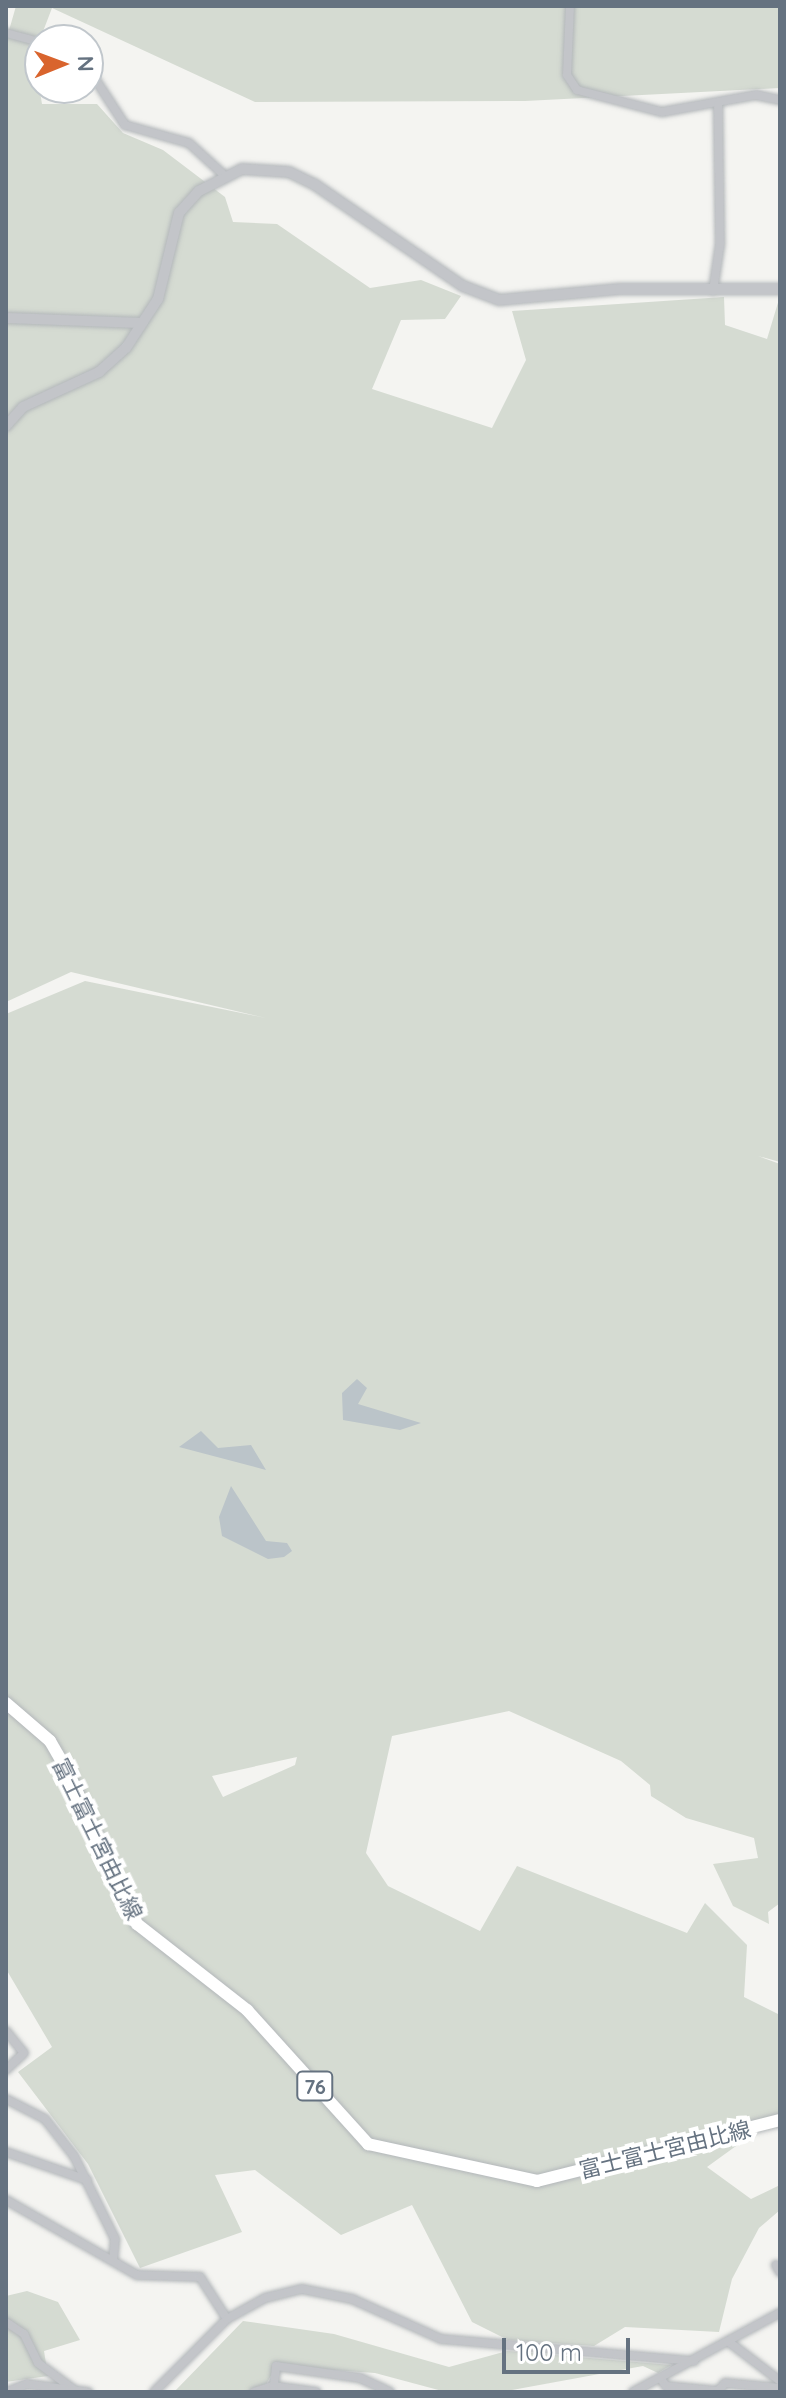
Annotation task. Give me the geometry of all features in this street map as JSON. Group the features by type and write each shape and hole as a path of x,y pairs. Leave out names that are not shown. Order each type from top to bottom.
{"main road":[{"name":"富士富士宮由比線","path":"6,1703 50,1741 68,1772 137,1924 247,2010 368,2144 537,2181 780,2120"}],"street":[{"path":"570,6 567,75 577,90 662,112 718,105 756,95 780,100"},
{"path":"104,93 125,125 189,143 224,175"},
{"path":"713,291 720,244 718,105"},
{"path":"6,426 23,407 99,372 142,323 158,299 179,213 224,175 289,172 463,286 499,300 620,289 780,289"},
{"path":"6,318 142,323"},
{"path":"6,2031 24,2053 6,2070"},
{"path":"6,2099 45,2119 87,2180 115,2239 113,2261"},
{"path":"7,2157 87,2180"},
{"path":"6,2200 137,2275 200,2277 227,2319"},
{"path":"154,2392 227,2319 265,2298 321,2289 441,2339 694,2361"},
{"path":"633,2392 780,2313"},
{"path":"6,2322 24,2334 38,2363 73,2389"},
{"path":"729,2342 780,2381"},
{"path":"273,2389 276,2366 360,2378 390,2392"},
{"path":"661,2379 666,2386 718,2392 725,2383 780,2388"},
{"path":"7,2392 27,2384 88,2392"},
{"path":"254,2392 273,2389 317,2392"}],"shaded area":[{"path":"16,6 780,6 780,88 525,101 255,102 104,32 104,24 87,24 52,8 46,24 24,24 24,104 97,104 123,133 163,150 225,197 233,222 277,224 370,288 421,280 461,296 445,319 401,320 372,389 492,428 526,360 512,311 724,297 725,325 767,339 780,296 780,1162 758,1156 780,1164 780,1903 768,1912 769,1924 733,1906 713,1864 758,1858 754,1838 686,1818 651,1796 650,1785 621,1761 509,1711 392,1736 366,1853 388,1886 480,1931 517,1866 687,1933 705,1903 747,1945 744,1997 780,2015 780,2124 765,2125 707,2167 751,2199 780,2185 780,2210 759,2228 732,2279 719,2332 625,2327 594,2346 508,2340 472,2322 412,2205 341,2235 255,2170 215,2175 242,2232 140,2268 88,2164 18,2072 52,2047 6,1969 6,1014 85,981 266,1018 71,972 6,1002 6,41","holes":["297,1757 295,1765 223,1797 212,1776"]},
{"path":"357,1379 367,1388 358,1404 421,1423 400,1430 343,1420 342,1393"},
{"path":"201,1431 218,1448 251,1445 266,1470 179,1447"},
{"path":"231,1486 266,1541 287,1543 292,1551 284,1557 268,1559 222,1536 219,1517"},
{"path":"27,2291 58,2302 80,2340 44,2351 48,2376 6,2382 6,2296"},
{"path":"243,2321 334,2334 449,2367 507,2351 671,2365 658,2373 643,2366 501,2392 446,2392 375,2373 276,2366 262,2392 174,2392"}]}
